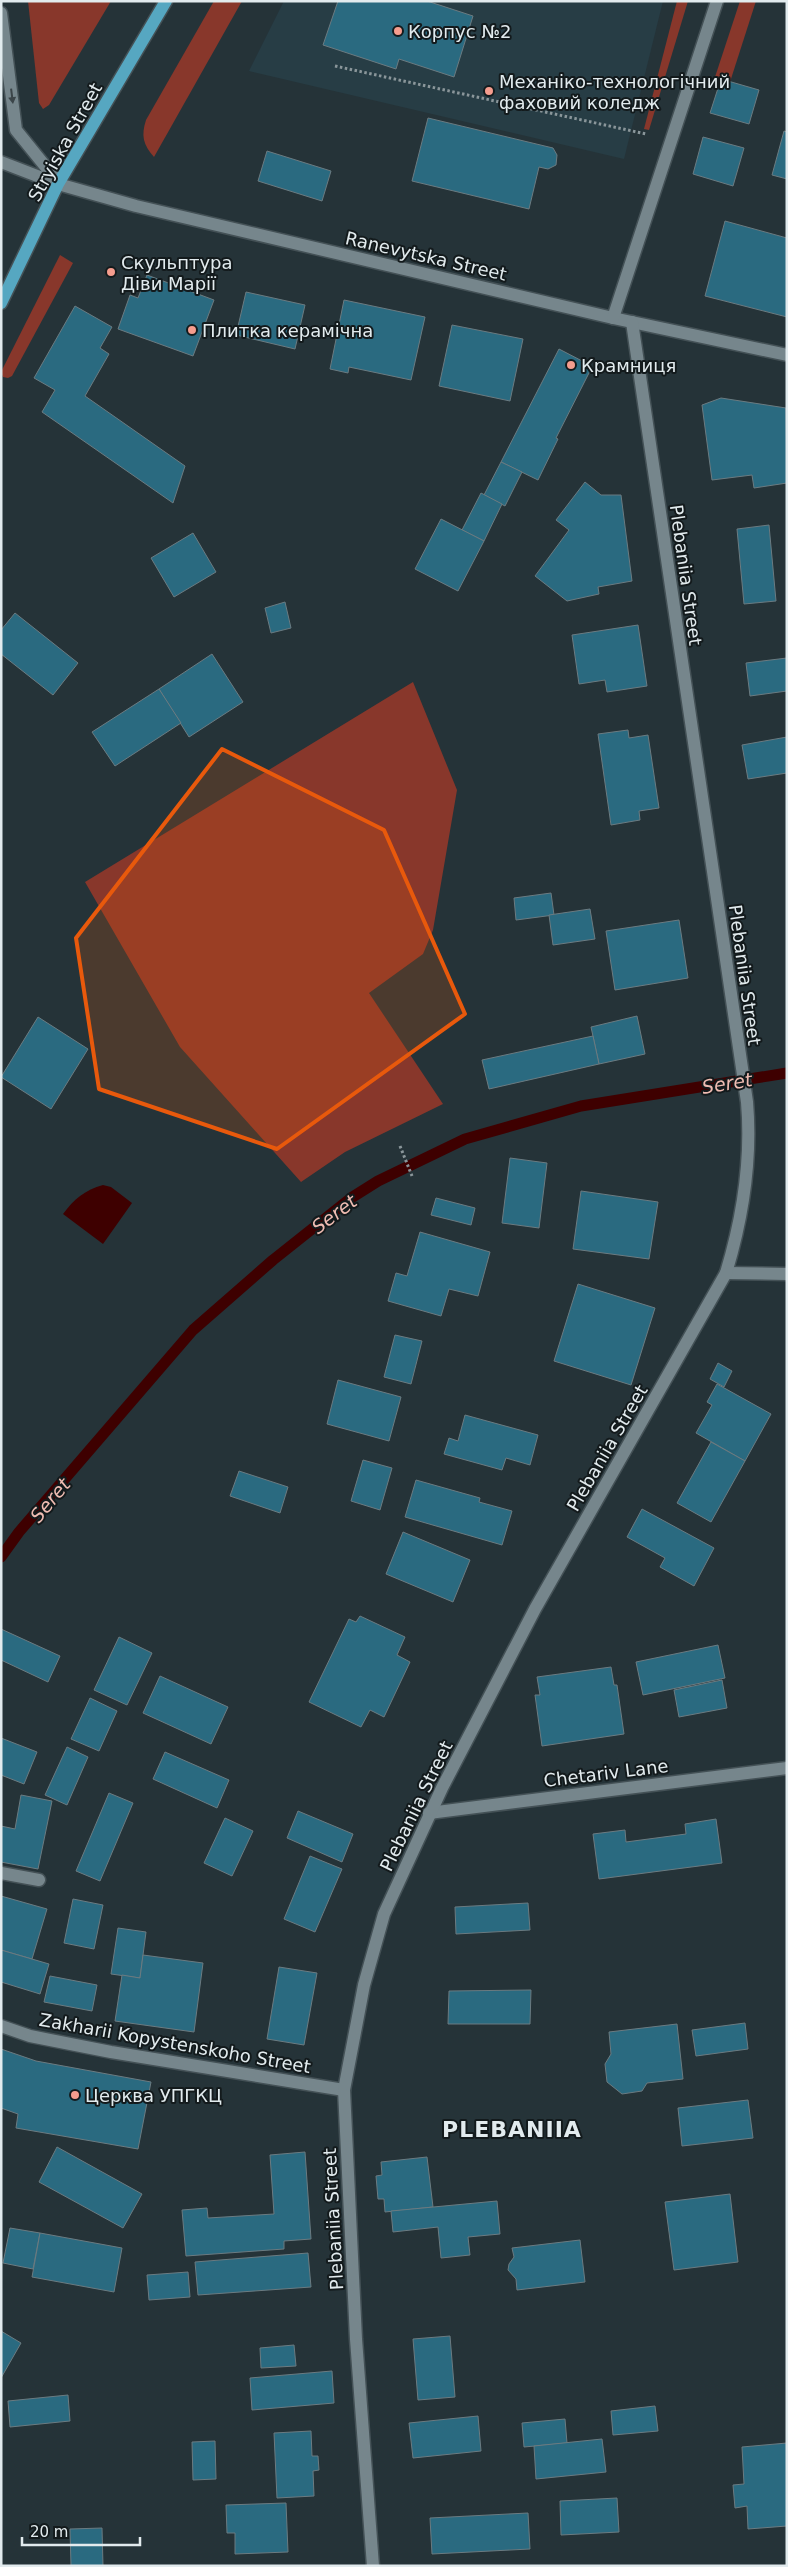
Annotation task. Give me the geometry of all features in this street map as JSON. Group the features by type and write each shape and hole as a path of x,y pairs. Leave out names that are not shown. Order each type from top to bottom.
{"main road":[{"name":"Stryiska Street","path":"1,303 58,184 166,1"}],"street":[{"path":"613,318 717,1"},
{"path":"1,12 16,130 58,184"},
{"name":"Ranevytska Street","path":"1,162 58,184 136,206 613,318 787,355"},
{"name":"Plebaniia Street","path":"373,2566 356,2339 344,2090 364,1985 384,1914 429,1813 535,1609 726,1273 738,1233 746,1190 749,1131 747,1102 632,322"},
{"path":"726,1273 787,1274"},
{"name":"Chetariv Lane","path":"429,1813 787,1768"},
{"path":"1,1873 39,1880"},
{"name":"Zakharii Kopystenskoho Street","path":"1,2026 30,2036 111,2052 344,2090"}],"path":[{"path":"335,66 651,136"},
{"path":"400,1146 412,1176"}],"highlighted area":[{"path":"222,749 384,830 465,1014 277,1149 99,1089 76,938"}],"shaded area":[{"path":"28,1 111,1 49,105 43,109 39,103"},
{"path":"214,1 242,1 154,157 144,140 146,120"},
{"name":"Механіко-технологічний фаховий коледж","path":"284,1 663,1 624,159 249,71"},
{"path":"677,1 688,1 649,130 644,129"},
{"path":"740,1 756,1 730,82 715,77"},
{"path":"60,255 73,263 12,376 8,378 3,377 1,372"},
{"path":"413,682 457,790 433,930 423,954 369,993 443,1104 345,1152 301,1182 180,1047 85,882"},
{"path":"103,1185 111,1187 132,1203 103,1244 63,1214 80,1196"}],"building":[{"name":"Корпус №2","path":"338,1 427,1 473,16 454,77 399,59 396,69 323,45"},
{"path":"721,79 759,90 749,124 710,113"},
{"path":"428,118 553,148 557,155 556,165 548,169 539,167 529,209 412,181"},
{"path":"784,131 787,132 787,179 772,175"},
{"path":"703,137 744,148 733,186 693,174"},
{"path":"267,151 331,171 322,201 258,181"},
{"path":"725,221 787,238 787,317 705,296"},
{"path":"147,275 214,300 193,356 118,329 130,295 138,298"},
{"path":"246,292 305,305 295,349 236,335"},
{"path":"344,300 425,317 411,380 349,367 348,373 330,369"},
{"path":"75,306 112,327 100,348 109,354 85,396 185,466 173,503 42,412 55,390 34,378"},
{"path":"452,325 523,339 510,401 439,386"},
{"path":"559,349 586,363 590,371 556,438 558,439 538,480 501,462"},
{"path":"721,398 786,408 787,483 754,488 752,475 712,480 702,405"},
{"path":"501,462 522,472 505,506 484,495"},
{"path":"585,482 601,495 621,495 632,581 598,587 599,594 567,601 535,576 569,530 556,520"},
{"path":"481,493 502,504 484,541 462,530"},
{"path":"441,519 484,541 458,591 415,569"},
{"path":"769,525 776,601 744,604 737,529"},
{"path":"193,533 216,572 174,597 151,558"},
{"path":"285,602 291,628 271,633 265,608"},
{"path":"15,613 78,663 53,695 1,654 1,630"},
{"path":"638,625 647,686 607,692 605,680 579,684 572,635"},
{"path":"212,654 243,702 189,737 159,689"},
{"path":"787,658 787,691 750,696 746,663"},
{"path":"159,689 181,723 115,766 92,732"},
{"path":"628,730 629,738 648,735 659,808 639,811 640,820 611,825 598,734"},
{"path":"787,737 787,773 748,779 742,745"},
{"path":"551,893 554,915 516,920 514,898"},
{"path":"590,909 595,939 553,945 549,915"},
{"path":"679,920 688,978 615,990 606,931"},
{"path":"637,1016 645,1054 599,1064 591,1027"},
{"path":"38,1017 88,1049 51,1109 1,1077"},
{"path":"593,1036 599,1064 489,1089 482,1060"},
{"path":"510,1158 547,1163 539,1228 502,1223"},
{"path":"581,1191 658,1202 649,1259 573,1249"},
{"path":"436,1198 475,1208 471,1225 431,1215"},
{"path":"420,1232 490,1252 478,1296 449,1289 441,1316 388,1301 396,1273 407,1276"},
{"path":"578,1284 655,1308 631,1385 554,1361"},
{"path":"395,1335 422,1341 411,1384 384,1377"},
{"path":"718,1363 732,1371 724,1387 710,1379"},
{"path":"338,1380 401,1397 389,1441 327,1424"},
{"path":"717,1384 771,1414 745,1461 696,1433 712,1405 707,1402"},
{"path":"465,1415 538,1435 530,1465 506,1458 502,1470 444,1454 449,1438 458,1441"},
{"path":"711,1442 745,1461 711,1522 677,1503"},
{"path":"363,1460 392,1468 380,1510 351,1501"},
{"path":"239,1471 288,1487 280,1513 230,1496"},
{"path":"416,1480 480,1498 479,1502 512,1511 502,1545 405,1517"},
{"path":"642,1509 714,1548 694,1586 660,1567 665,1558 627,1537"},
{"path":"403,1532 470,1560 453,1602 386,1574"},
{"path":"360,1616 405,1637 397,1655 410,1662 384,1717 370,1710 361,1727 309,1702 349,1619 356,1622"},
{"path":"1,1629 60,1656 48,1682 1,1660"},
{"path":"119,1637 152,1653 127,1705 94,1690"},
{"path":"718,1645 725,1678 643,1695 636,1662"},
{"path":"611,1667 614,1685 617,1685 624,1734 542,1746 535,1695 540,1695 537,1677"},
{"path":"160,1676 228,1707 211,1744 143,1713"},
{"path":"722,1680 727,1708 679,1717 674,1690"},
{"path":"90,1698 117,1711 99,1751 71,1739"},
{"path":"1,1738 37,1752 24,1784 1,1775"},
{"path":"67,1747 88,1757 67,1805 45,1795"},
{"path":"165,1752 229,1780 217,1808 153,1779"},
{"path":"109,1793 133,1803 100,1881 76,1871"},
{"path":"21,1795 52,1801 38,1869 1,1862 1,1826 15,1829"},
{"path":"298,1811 353,1834 342,1862 287,1838"},
{"path":"225,1818 253,1831 232,1876 204,1863"},
{"path":"716,1819 722,1863 599,1879 593,1834 625,1830 626,1842 686,1834 685,1824"},
{"path":"310,1856 342,1869 315,1932 284,1919"},
{"path":"1,1896 47,1909 32,1959 1,1950"},
{"path":"73,1899 103,1905 94,1949 64,1943"},
{"path":"528,1903 530,1930 456,1934 455,1907"},
{"path":"118,1928 146,1932 140,1978 111,1974"},
{"path":"1,1950 49,1964 40,1994 1,1982"},
{"path":"143,1955 203,1963 194,2032 115,2021 122,1975 140,1978"},
{"path":"279,1967 317,1973 304,2045 267,2039"},
{"path":"50,1976 97,1985 92,2011 44,2002"},
{"path":"531,1990 530,2024 448,2024 449,1991"},
{"path":"745,2023 748,2049 696,2056 692,2030"},
{"path":"677,2024 683,2079 647,2083 642,2091 622,2094 607,2082 605,2064 611,2054 609,2032"},
{"name":"Церква УПГКЦ","path":"1,2049 36,2061 151,2082 138,2149 16,2128 18,2114 1,2108"},
{"path":"748,2100 753,2138 682,2146 678,2108"},
{"path":"57,2147 142,2194 123,2228 39,2182"},
{"path":"305,2152 311,2239 284,2241 284,2249 186,2256 182,2210 207,2208 208,2218 274,2214 270,2155"},
{"path":"427,2157 433,2207 385,2212 384,2199 378,2199 376,2176 382,2175 381,2162"},
{"path":"730,2194 738,2262 674,2270 665,2202"},
{"path":"497,2201 500,2234 468,2237 470,2255 441,2258 438,2227 393,2232 391,2211"},
{"path":"10,2228 40,2233 33,2269 3,2263"},
{"path":"40,2233 122,2248 114,2292 32,2277"},
{"path":"580,2240 585,2282 517,2290 516,2279 508,2270 509,2264 514,2257 512,2248"},
{"path":"308,2253 311,2287 198,2295 195,2262"},
{"path":"188,2272 190,2297 149,2300 147,2275"},
{"path":"1,2331 21,2343 1,2378"},
{"path":"450,2336 455,2397 418,2400 413,2339"},
{"path":"294,2345 296,2366 261,2368 260,2348"},
{"path":"332,2371 334,2403 252,2410 250,2378"},
{"path":"68,2395 70,2421 10,2427 8,2401"},
{"path":"655,2406 658,2431 613,2435 611,2411"},
{"path":"478,2416 481,2451 413,2458 409,2423"},
{"path":"565,2419 567,2443 524,2447 522,2423"},
{"path":"311,2431 312,2456 318,2456 319,2470 313,2471 314,2496 277,2498 274,2433"},
{"path":"602,2439 606,2472 536,2479 534,2446"},
{"path":"215,2441 216,2479 193,2480 192,2442"},
{"path":"787,2443 787,2526 748,2529 747,2506 735,2508 733,2485 744,2484 742,2447"},
{"path":"617,2498 619,2532 561,2535 560,2501"},
{"path":"286,2503 288,2552 235,2554 235,2533 227,2533 226,2505"},
{"path":"528,2513 530,2549 432,2554 430,2518"},
{"path":"102,2528 103,2566 71,2566 70,2529"}],"waterway":[{"name":"Seret","path":"1,1557 19,1532 193,1330 273,1260 351,1198 378,1181 465,1139 581,1106 787,1073"}],"place":[{"name":"Корпус №2","path":"398,31"},
{"name":"Механіко-технологічний фаховий коледж","path":"489,91"},
{"name":"Скульптура Діви Марії","path":"111,272"},
{"name":"Плитка керамічна","path":"192,330"},
{"name":"Крамниця","path":"571,365"},
{"name":"Церква УПГКЦ","path":"75,2095"}],"district":[{"name":"PLEBANIIA","path":"512,2129"}]}
